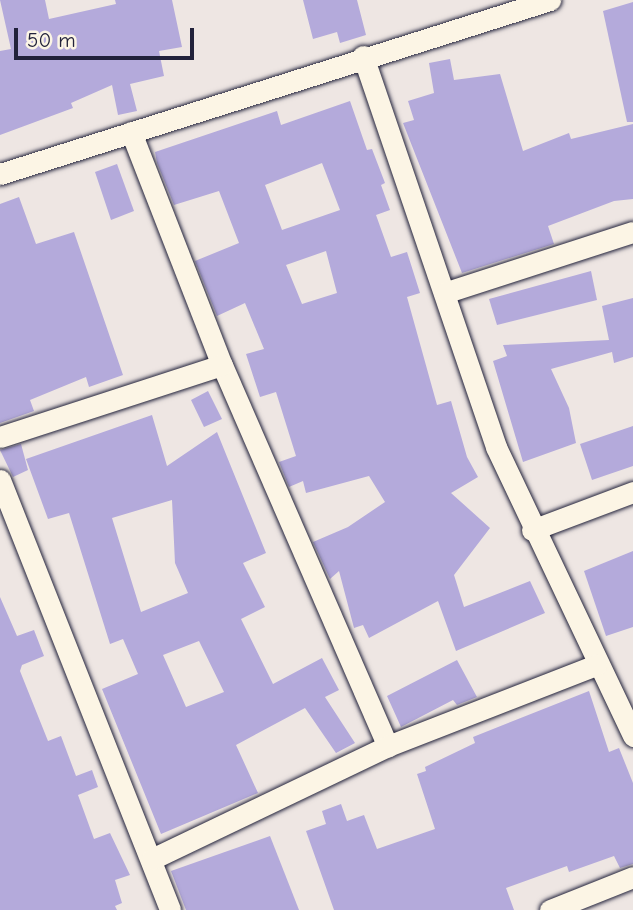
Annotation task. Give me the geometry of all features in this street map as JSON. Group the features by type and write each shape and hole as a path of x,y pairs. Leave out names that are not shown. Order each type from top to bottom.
{"street":[{"path":"0,174 363,56 550,0"},
{"path":"363,56 446,292 496,447 532,530 633,736"},
{"path":"131,132 222,365 388,746"},
{"path":"446,292 633,232"},
{"path":"0,437 222,365"},
{"path":"0,480 170,910"},
{"path":"532,530 633,492"},
{"path":"152,859 388,746 596,665"},
{"path":"550,910 633,877"}],"building":[{"path":"0,0 45,0 49,19 116,4 115,0 172,0 182,47 159,51 164,76 130,84 137,111 118,115 112,85 71,103 73,108 0,135 0,51 11,49"},
{"path":"303,0 357,0 366,35 340,43 337,32 313,39"},
{"path":"633,2 633,122 627,122 603,11"},
{"path":"450,59 454,80 500,74 523,151 569,133 571,139 633,124 633,199 614,201 548,226 554,244 462,273 403,123 414,120 408,101 434,93 429,63"},
{"path":"350,101 367,150 372,149 385,183 381,185 390,210 376,215 391,257 407,252 420,293 407,297 437,405 451,401 467,457 478,477 451,493 490,528 454,575 464,607 530,581 545,613 456,651 438,601 369,638 363,625 354,628 339,571 330,579 313,542 348,527 385,502 369,476 306,493 303,481 289,487 279,462 296,456 276,392 260,397 246,354 264,349 245,303 217,316 195,261 239,243 219,191 174,205 155,152 277,111 281,125","holes":["322,163 340,210 282,230 265,185","326,251 337,293 302,304 286,265"]},
{"path":"117,164 134,211 111,220 95,172"},
{"path":"19,197 36,244 74,232 123,375 89,387 86,377 30,400 34,411 0,423 0,204"},
{"path":"591,271 597,300 497,325 489,299"},
{"path":"633,298 633,357 614,363 612,352 551,369 569,408 576,443 523,462 493,361 507,356 503,345 609,340 602,306"},
{"path":"208,391 222,419 204,427 191,400"},
{"path":"152,415 167,466 217,432 266,553 243,563 265,607 241,619 273,684 322,658 339,690 325,697 355,743 336,753 305,708 236,745 258,793 161,834 102,689 138,674 123,639 110,644 69,513 48,519 26,459","holes":["172,500 175,563 188,593 141,612 112,518","199,641 224,692 186,707 163,655"]},
{"path":"633,426 633,466 592,480 580,444"},
{"path":"21,444 28,470 13,477 0,450"},
{"path":"633,551 633,627 606,636 584,571"},
{"path":"0,597 17,636 34,630 44,656 22,665 20,671 48,741 61,736 76,776 92,770 98,787 78,795 94,839 110,833 130,875 115,880 122,903 115,906 117,910 0,910"},
{"path":"457,660 477,697 457,705 453,700 401,727 387,696"},
{"path":"589,691 609,752 619,748 633,783 633,864 620,868 614,856 569,872 567,866 506,888 514,910 334,910 306,831 326,824 322,811 341,804 347,821 364,815 377,849 435,829 417,774 426,771 425,767 475,743 473,737"},
{"path":"270,836 299,910 186,910 171,871"}]}
